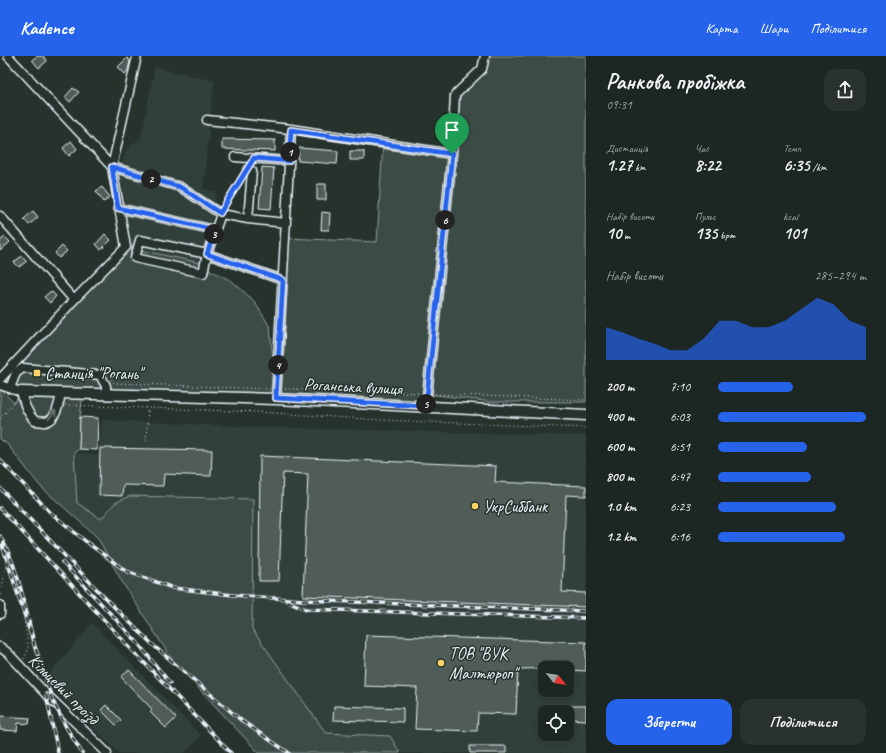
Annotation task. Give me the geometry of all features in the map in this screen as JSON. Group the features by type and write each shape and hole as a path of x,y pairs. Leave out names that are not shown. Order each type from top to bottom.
{"main road":[{"name":"Роганська вулиця","path":"21,392 106,395 276,394 426,406 586,415"}],"street":[{"path":"8,56 112,167 180,187 220,213 248,219 286,223"},
{"path":"0,380 74,300 126,247 112,167 137,56"},
{"path":"426,406 452,154 455,95 482,69 485,56"},
{"path":"207,120 383,142 452,154"},
{"path":"276,394 291,130"},
{"path":"235,157 289,161"},
{"path":"248,219 249,171"},
{"path":"118,208 215,230"},
{"path":"220,213 207,254 204,273 135,258 140,240 207,254 283,280"},
{"path":"0,216 74,300"},
{"path":"10,388 16,373 23,368 100,375 106,386 106,395"},
{"name":"Роганська вулиця","path":"0,385 21,392"},
{"path":"21,392 24,404 30,415 35,421 46,422 54,416 59,405 61,393"},
{"path":"0,605 0,614"},
{"name":"Кільцевий проїзд","path":"0,647 8,653 20,667 107,753"}],"path":[{"path":"220,213 249,171"},
{"path":"108,375 114,383 276,394 334,389 586,400"},
{"path":"0,419 14,403 21,392"},
{"path":"59,405 259,412 380,420 586,428"},
{"path":"146,440 148,408"},
{"path":"0,539 7,551 18,583 28,645 28,649 20,667"},
{"path":"0,599 7,551"}],"shaded area":[{"path":"485,56 586,56 586,402 492,402 428,394 426,406 83,394 80,417 79,449 74,453 77,503 101,519 115,503 130,496 253,499 252,629 326,733 390,736 400,753 259,753 173,661 124,585 97,537 40,486 7,444 0,439 0,389 14,403 21,393 0,385 126,247 205,264 210,270 232,281 254,301 270,327 276,394 285,238 377,242 383,142 452,154 455,95 482,69"},
{"path":"155,67 214,81 203,189 217,192 205,264 126,247 112,167 121,167 125,152 141,137"},
{"path":"102,420 253,427 586,436 586,753 400,753 390,736 326,733 252,629 253,499 115,503 102,519 77,503 74,453 99,455"},
{"path":"92,623 201,736 184,753 119,753 44,680"}],"building":[{"path":"37,56 43,56 47,61 39,68 32,60"},
{"path":"127,58 130,61 128,70 125,74 118,67"},
{"path":"73,88 79,92 70,102 65,97"},
{"path":"222,139 275,140 275,151 222,149"},
{"path":"71,141 77,149 69,156 63,148"},
{"path":"299,148 338,151 337,164 298,161"},
{"path":"350,151 364,151 364,160 350,160"},
{"path":"262,167 274,168 271,209 259,208"},
{"path":"317,184 326,184 326,200 317,200"},
{"path":"102,187 110,197 104,202 96,191"},
{"path":"33,211 38,217 29,225 24,219"},
{"path":"322,212 330,213 329,230 321,230"},
{"path":"105,234 111,240 101,250 96,244"},
{"path":"5,237 10,242 0,251 0,241"},
{"path":"62,246 67,251 59,258 55,253"},
{"path":"22,256 27,261 19,267 14,262"},
{"path":"51,291 56,296 50,303 44,297"},
{"path":"80,417 98,418 97,450 79,449"},
{"path":"100,448 212,450 211,476 164,474 163,486 123,485 122,496 99,495"},
{"path":"260,456 496,466 495,482 586,486 586,496 566,495 562,592 586,593 586,607 303,596 308,474 283,473 279,581 259,581"},
{"name":"ТОВ \"ВУК Малтюроп\"","path":"366,635 586,642 586,671 574,670 574,661 538,661 538,669 518,669 516,714 478,713 477,731 415,729 417,688 364,686"},
{"path":"129,670 176,718 166,728 150,712 152,709 121,677"},
{"path":"106,705 121,720 116,725 101,710"},
{"path":"334,706 403,708 403,722 333,720"},
{"path":"574,706 586,706 586,720 574,719"},
{"path":"0,716 30,718 29,724 18,723 17,731 0,730"},
{"path":"470,746 506,746 506,753 470,753"}],"railway":[{"path":"0,460 51,513 89,544 126,571 173,588 233,595 303,600 586,611"},
{"path":"0,488 109,602 154,646 242,721 289,753"},
{"path":"0,508 132,650 231,753"},
{"path":"0,536 18,579 37,654 0,539"},
{"path":"62,562 137,642 170,683"},
{"path":"287,601 306,609 586,618"},
{"path":"36,649 52,699 66,727 82,753"},
{"path":"46,694 58,753"}],"place":[{"name":"Станція \"Рогань\"","path":"37,373"},
{"name":"УкрСиббанк","path":"475,506"},
{"name":"ТОВ \"ВУК Малтюроп\"","path":"441,663"}],"route":[{"path":"291,130 383,142 452,154 426,406 276,398 283,280 207,254 215,230 118,208 112,167 180,187 220,213 254,158 289,161 291,130"}]}
